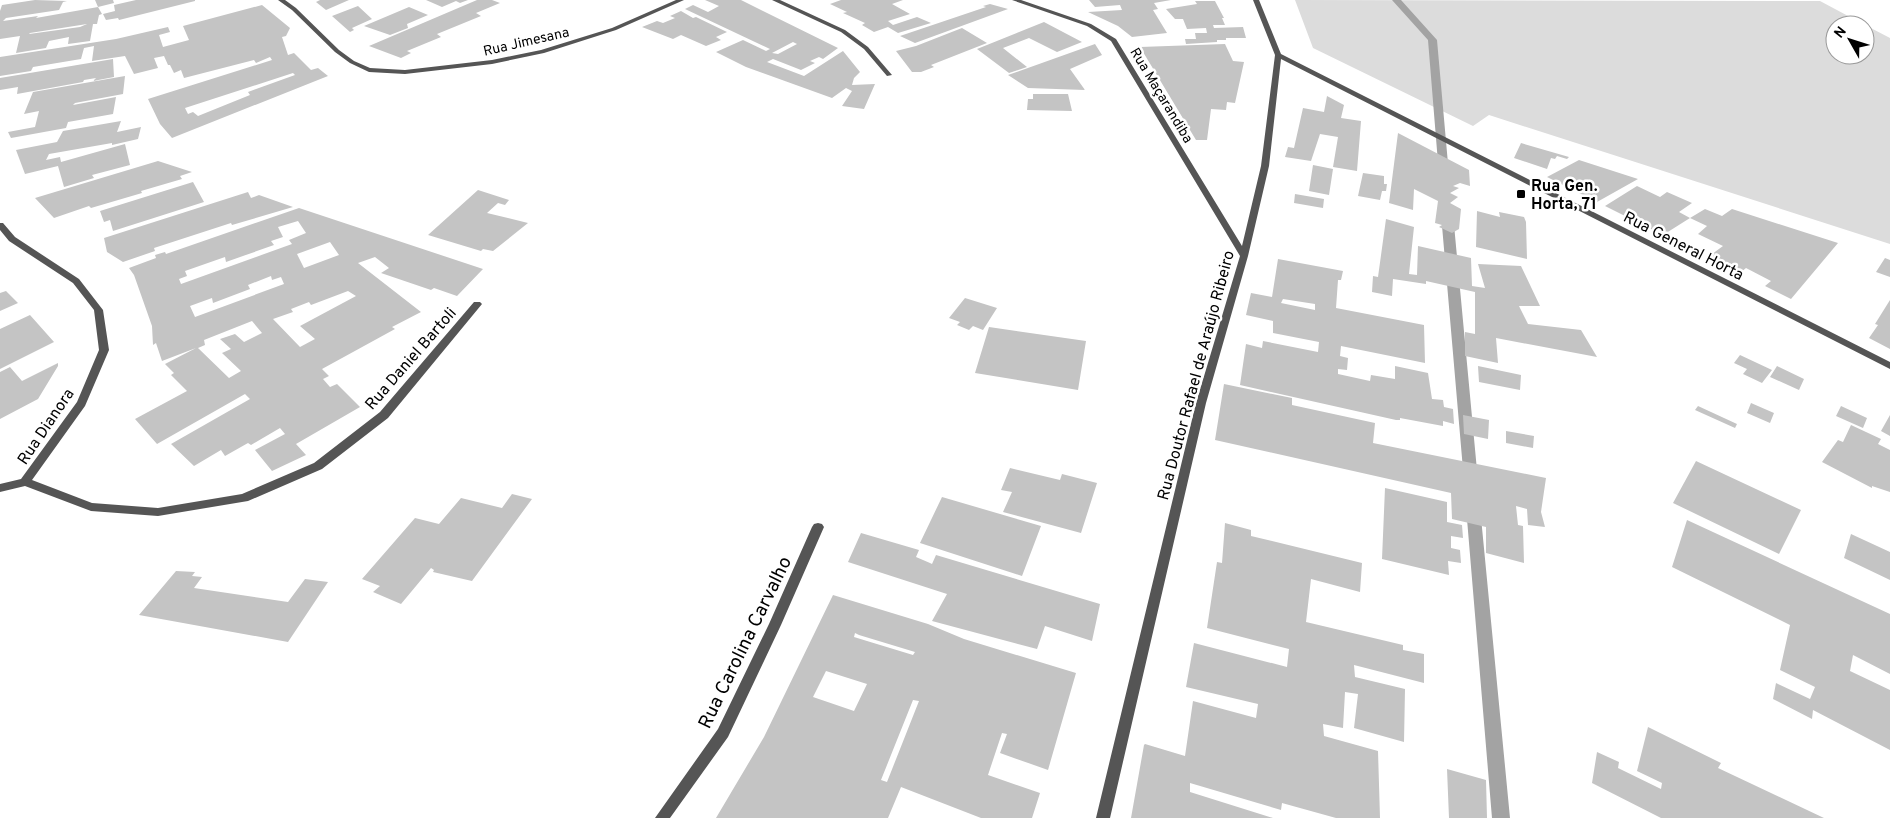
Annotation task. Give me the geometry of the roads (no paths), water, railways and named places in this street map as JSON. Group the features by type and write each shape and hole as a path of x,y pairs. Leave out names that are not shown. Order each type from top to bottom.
{"street":[{"name":"Rua Jimesana","path":"282,0 319,31 337,51 352,62 369,70 405,72 492,62 542,52 614,29 681,0"},
{"path":"775,0 843,31 856,39 889,75"},
{"name":"Rua Maçarandiba","path":"1015,0 1089,25 1114,40 1244,256"},
{"name":"Rua Doutor Rafael de Araújo Ribeiro","path":"1103,818 1201,403 1244,256 1265,166 1278,55 1256,0"},
{"name":"Rua General Horta","path":"1278,55 1890,366"},
{"name":"Rua Dianora","path":"0,225 12,239 76,281 98,310 104,350 81,403 25,482"},
{"name":"Rua Daniel Bartoli","path":"25,482 91,507 129,510 158,512 244,498 318,466 384,415 477,304"},
{"path":"0,488 25,482"},
{"name":"Rua Carolina Carvalho","path":"662,818 723,733 775,625 818,527"}],"waterway":[{"path":"1396,0 1432,40 1444,175"},
{"path":"1447,214 1471,481"},
{"path":"1473,507 1501,818"}],"place":[{"name":"Rua Gen. Horta, 71","path":"1521,194"}]}
